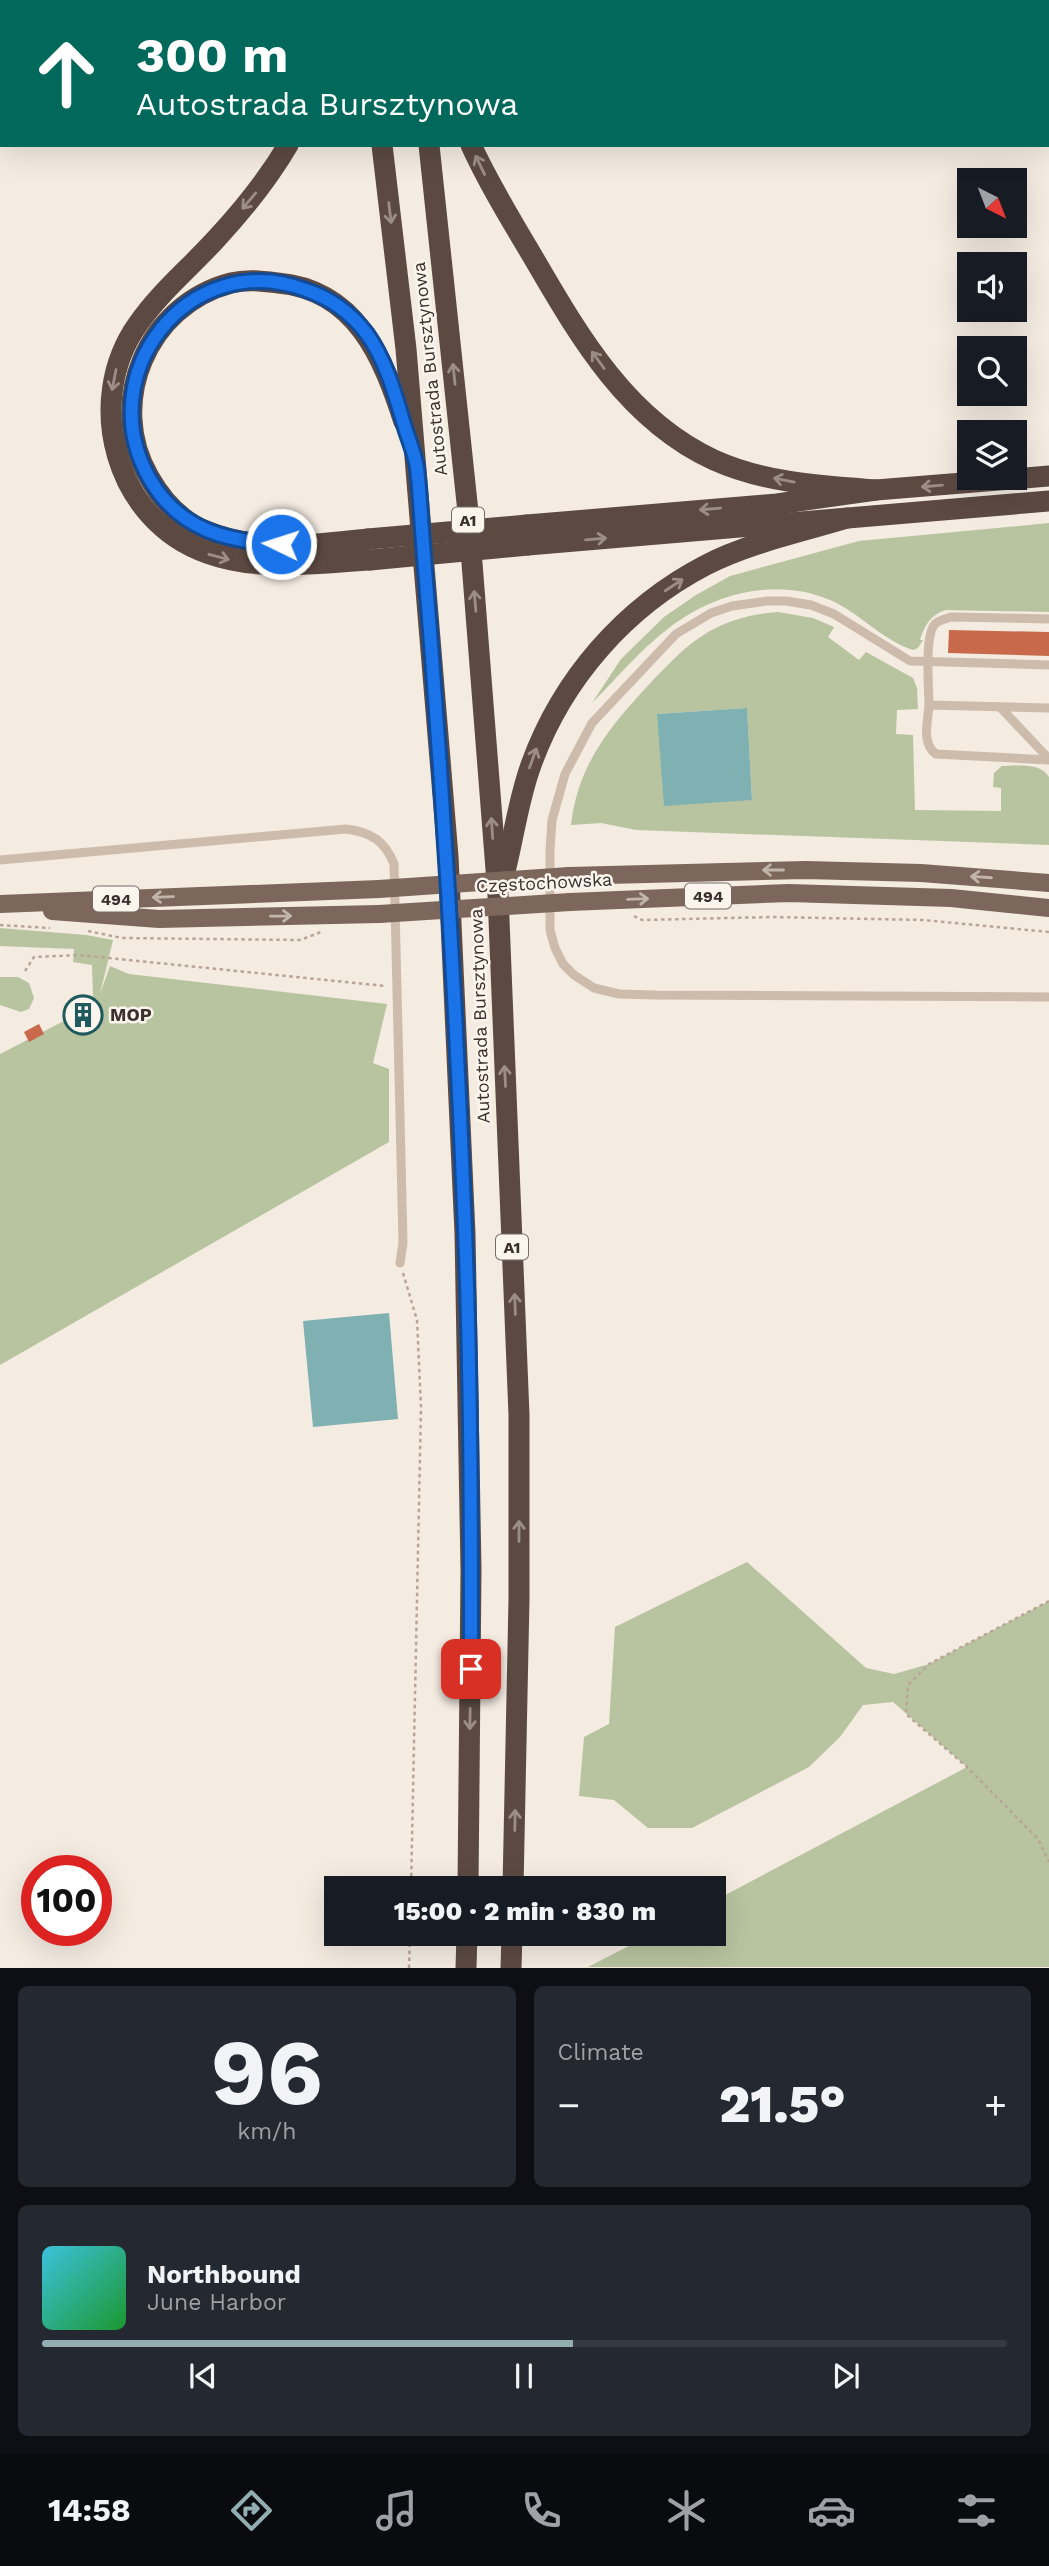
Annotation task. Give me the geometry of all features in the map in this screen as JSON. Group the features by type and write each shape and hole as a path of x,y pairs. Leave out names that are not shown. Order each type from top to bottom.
{"highway":[{"path":"287,147 254,196 217,239 164,292 137,325 118,362 110,407 111,429 125,480 161,527 186,545 208,554 255,564 281,565 369,550 528,535 876,491 1049,476"},
{"name":"Autostrada Bursztynowa","path":"382,147 406,349 448,856 466,1234 471,1570 468,1876"},
{"name":"Autostrada Bursztynowa","path":"429,147 468,512 498,895 519,1415 519,1599 513,1876"},
{"path":"472,147 493,190 582,338 618,386 650,418 714,460 752,473 804,484 876,491"},
{"path":"369,550 243,541 214,534 185,520 155,488 141,463 133,435 133,390 139,363 153,339 191,300 232,283 254,280 290,284 323,296 346,313 370,338 394,391 416,464"},
{"path":"528,535 847,517 1049,501"},
{"path":"498,895 513,844 521,797 541,737 574,678 617,630 643,606 707,565 766,542 847,517"},
{"path":"466,1968 468,1946"},
{"path":"510,1946 511,1968"}],"main road":[{"name":"Częstochowska","path":"0,905 379,888 569,876 806,870 921,873 1049,883"},
{"name":"Częstochowska","path":"0,905 159,919 379,914 570,902 789,893 951,898 1049,908"}],"lane":[{"path":"1049,665 910,661 834,614 795,602 767,601 732,606 711,613 676,634 592,723 565,774 552,821 550,850 550,930 555,948 574,975 594,988 619,994 1049,997"},
{"path":"1049,619 951,617 942,620 931,631 926,738 929,749 936,754 1049,759"},
{"path":"929,705 1049,708"},
{"path":"1000,707 1049,759"},
{"path":"0,860 346,829 360,831 382,842 394,864 403,1243 400,1263"},
{"path":"472,1946 477,1968"},
{"path":"500,1968 506,1946"}],"path":[{"path":"628,914 642,920 772,917 923,919 1049,932"},
{"path":"25,971 34,957 79,955 398,988"},
{"path":"400,1263 417,1320 421,1407 411,1876"},
{"path":"1049,1601 929,1664 908,1685 906,1714 967,1767 1038,1839 1049,1862"},
{"path":"409,1968 410,1946"}],"green space":[{"path":"1049,523 1049,612 946,610 929,621 920,640 923,640 918,648 913,650 891,640 830,600 788,590 746,592 706,606 669,628 639,654 592,703 621,659 664,617 730,576 859,541"},
{"path":"778,612 813,618 834,627 828,637 859,660 866,652 913,678 917,688 918,709 897,710 896,734 913,735 915,810 1001,811 1001,788 993,787 994,773 1002,766 1034,767 1049,777 1049,845 636,830 601,823 571,825 581,782 600,745 654,679 682,651 719,626 738,619","holes":["747,708 752,800 657,714"]},
{"path":"0,928 86,935 113,940 100,994 110,966 129,974 387,1004 373,1063 389,1069 389,1142 0,1365 0,1054 97,1004 93,998 92,965 73,962 74,949 0,946"},
{"path":"0,977 18,977 29,983 34,998 29,1009 21,1012 0,1005"},
{"path":"747,1562 866,1668 894,1674 929,1664 1049,1601 1049,1967 588,1967 629,1946 726,1946 726,1895 967,1767 893,1702 863,1705 840,1737 809,1767 692,1828 648,1828 614,1800 579,1796 584,1737 609,1724 615,1627"}],"water":[{"path":"747,708 752,800 664,806 657,714"},
{"path":"389,1313 398,1419 313,1427 303,1321"}],"building":[{"path":"949,630 1049,632 1049,656 948,653"},
{"name":"MOP","path":"92,1002 98,1013 74,1027 68,1017"},
{"path":"39,1024 44,1034 29,1042 24,1032"}],"place":[{"name":"MOP","path":"83,1015"}],"route":[{"path":"281,544 263,544 223,537 185,520 155,488 141,463 133,435 133,390 139,363 153,339 191,300 232,283 254,280 290,284 323,296 360,326 382,360 416,464 448,856 466,1234 471,1669"}]}
